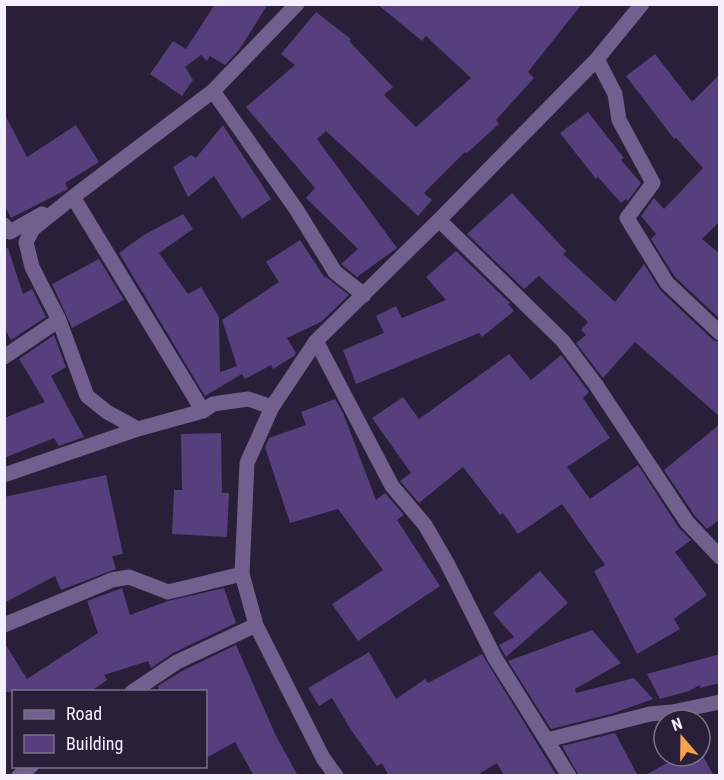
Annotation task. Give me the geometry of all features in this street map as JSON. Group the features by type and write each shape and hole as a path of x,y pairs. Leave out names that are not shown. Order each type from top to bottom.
{"street":[{"path":"138,429 107,412 87,396 59,321 32,267 26,242 33,229 213,91 297,4"},
{"path":"336,776 323,758 256,625 242,574 247,463 272,407 316,342 440,220 597,59 642,4"},
{"path":"597,59 615,94 619,120 653,183 627,218 667,283 720,333"},
{"path":"213,91 296,209 335,272 364,295"},
{"path":"4,225 10,232 73,197"},
{"path":"73,197 203,411"},
{"path":"440,220 562,341 596,385 687,522 720,557"},
{"path":"4,357 59,321"},
{"path":"316,342 392,486 425,525 495,658 569,776"},
{"path":"4,475 138,429 203,411 213,404 248,399 272,407"},
{"path":"4,626 112,580 129,577 168,592 242,574"},
{"path":"135,690 177,662 256,625"},
{"path":"547,740 650,714 720,702"}],"building":[{"path":"215,4 268,4 239,50 225,65 210,56 207,61 201,55 185,67 193,80 182,96 150,74 173,41 186,49"},
{"path":"377,4 582,4 528,72 534,78 496,120 499,124 467,153 465,152 424,193 432,200 418,216 326,131 317,139 397,248 357,277 341,264 358,249 306,198 315,188 246,107 295,65 281,54 316,12 351,39 349,41 393,87 384,95 416,127 471,78 426,36 422,41"},
{"path":"655,54 692,102 720,74 720,221 702,239 720,254 720,319 675,277 651,239 656,234 641,216 654,198 664,209 703,168 676,138 674,139 626,76"},
{"path":"588,112 624,158 621,160 641,183 628,201 626,199 621,203 598,177 596,179 560,133"},
{"path":"4,113 27,157 76,125 99,162 65,183 68,189 11,218 4,205"},
{"path":"223,125 271,199 242,219 214,176 188,197 173,167 191,155 196,158"},
{"path":"512,193 566,251 563,254 615,302 644,264 660,290 713,340 720,343 720,417 635,342 603,378 576,343 586,335 581,330 588,322 539,276 524,289 467,234"},
{"path":"183,214 193,229 159,253 188,294 201,287 219,317 220,372 237,366 222,320 279,282 266,262 300,240 325,278 349,295 321,322 287,338 296,353 294,356 273,369 271,365 245,379 242,374 205,396 119,253 144,235"},
{"path":"8,248 23,294 32,289 46,317 11,340 4,328 4,249"},
{"path":"456,251 510,303 508,304 514,311 482,337 479,333 356,384 343,350 384,333 376,316 396,306 402,318 446,300 426,277"},
{"path":"99,259 124,300 72,328 52,284"},
{"path":"54,335 66,367 51,376 84,437 59,446 54,438 4,458 4,418 45,402 19,359"},
{"path":"509,354 531,380 561,355 589,392 583,398 610,438 567,467 590,499 638,465 679,528 691,540 675,552 707,595 674,619 680,629 637,654 594,571 605,565 562,504 518,534 503,513 500,515 463,467 419,503 400,481 411,473 372,418 403,397 419,419"},
{"path":"335,399 343,413 376,500 385,493 404,515 397,520 440,586 358,641 332,604 383,570 338,509 290,523 265,447 269,438 306,425 301,412"},
{"path":"720,424 720,519 707,529 695,516 664,470"},
{"path":"221,433 222,493 229,493 227,537 172,534 174,490 182,490 181,434"},
{"path":"106,475 123,554 112,556 116,569 61,590 55,576 4,603 4,497"},
{"path":"540,571 568,603 506,657 499,645 514,637 493,613"},
{"path":"122,588 130,615 168,601 224,588 236,623 173,653 151,668 148,661 104,675 107,680 93,690 12,690 12,692 4,692 4,642 27,679 98,633 87,601"},
{"path":"592,630 621,663 575,689 576,693 634,678 653,699 614,713 551,729 508,661"},
{"path":"236,645 276,736 298,776 254,776 235,742 207,757 207,690 159,690 158,686 182,671"},
{"path":"369,652 396,699 425,679 428,683 482,654 557,776 504,776 497,763 476,776 389,776 382,763 377,766 351,730 332,698 319,706 308,688"},
{"path":"720,654 720,683 700,688 700,685 689,691 660,699 647,674"},
{"path":"615,733 638,776 579,776 562,746"},
{"path":"658,768 710,768 714,776 644,776"}]}
